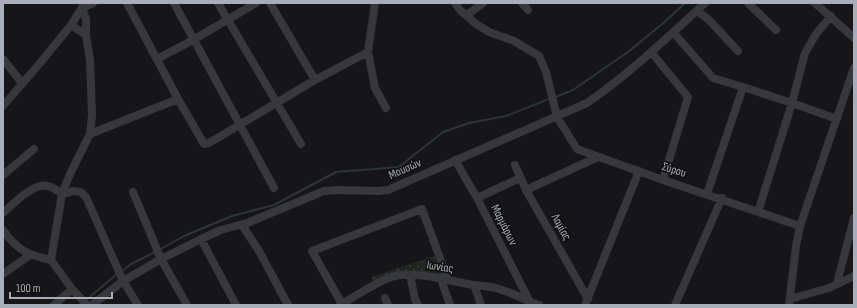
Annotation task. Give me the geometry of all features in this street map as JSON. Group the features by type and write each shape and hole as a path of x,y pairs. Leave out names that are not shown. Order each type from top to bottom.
{"street":[{"path":"3,106 71,25 83,6 93,3"},
{"path":"127,3 178,99 204,144 240,125 315,80 368,52"},
{"path":"174,3 274,188"},
{"path":"218,3 301,144"},
{"path":"157,60 256,3"},
{"path":"270,3 315,80"},
{"path":"376,3 368,52 375,88 386,108"},
{"name":"Σύρου","path":"455,3 460,10 476,24 489,32 514,41 539,56 546,72 557,117 577,149 662,180 722,198 800,226"},
{"path":"467,15 483,3"},
{"path":"522,3 528,10"},
{"name":"Μουσών","path":"92,305 123,281 162,259 221,230 242,225 324,191 388,190 557,117 593,99 610,87 705,3"},
{"path":"748,3 776,30"},
{"path":"815,3 854,38"},
{"path":"83,6 86,19 86,35 90,60 92,94 90,134 70,174 62,194 52,245 51,260 72,289 85,303"},
{"path":"697,11 708,19 738,51"},
{"path":"758,212 792,102 805,53 816,34 831,16"},
{"path":"71,25 86,35"},
{"path":"673,32 713,78 792,102 837,119"},
{"path":"651,52 688,98 662,180"},
{"path":"3,59 22,83"},
{"path":"854,68 800,226 796,246 790,302 829,288 854,276"},
{"path":"707,194 743,87"},
{"path":"90,134 178,99"},
{"path":"3,175 34,149"},
{"path":"526,190 598,157"},
{"name":"Μαρμάρων","path":"455,160 477,198 530,302"},
{"name":"Λαμίας","path":"515,165 526,190 587,302"},
{"path":"587,302 639,171"},
{"path":"477,198 520,178"},
{"path":"3,213 29,192 43,185 49,186 62,194 74,191 82,192 123,281 138,305"},
{"path":"133,192 162,259 187,305"},
{"path":"675,305 722,198"},
{"path":"341,305 312,251 422,209 445,279 450,305"},
{"path":"837,283 854,218"},
{"path":"242,225 259,251 288,305"},
{"path":"3,230 22,250 30,255 51,260"},
{"path":"201,239 236,305"},
{"path":"3,274 30,255"},
{"path":"410,275 415,299 418,305"},
{"name":"Ιωνίας","path":"341,305 374,285 393,277 410,275 486,286 502,290 539,305"},
{"path":"474,285 481,305"},
{"path":"54,305 72,289"}],"shaded area":[{"path":"434,256 448,280 410,275 374,285 371,277"}],"waterway":[{"path":"555,97 573,90 628,52 685,3"},
{"path":"159,250 184,236 232,216 274,205 336,172 399,167 443,132 469,123 506,116 549,99"},
{"path":"121,272 131,264 155,252"},
{"path":"85,301 117,274"}]}
